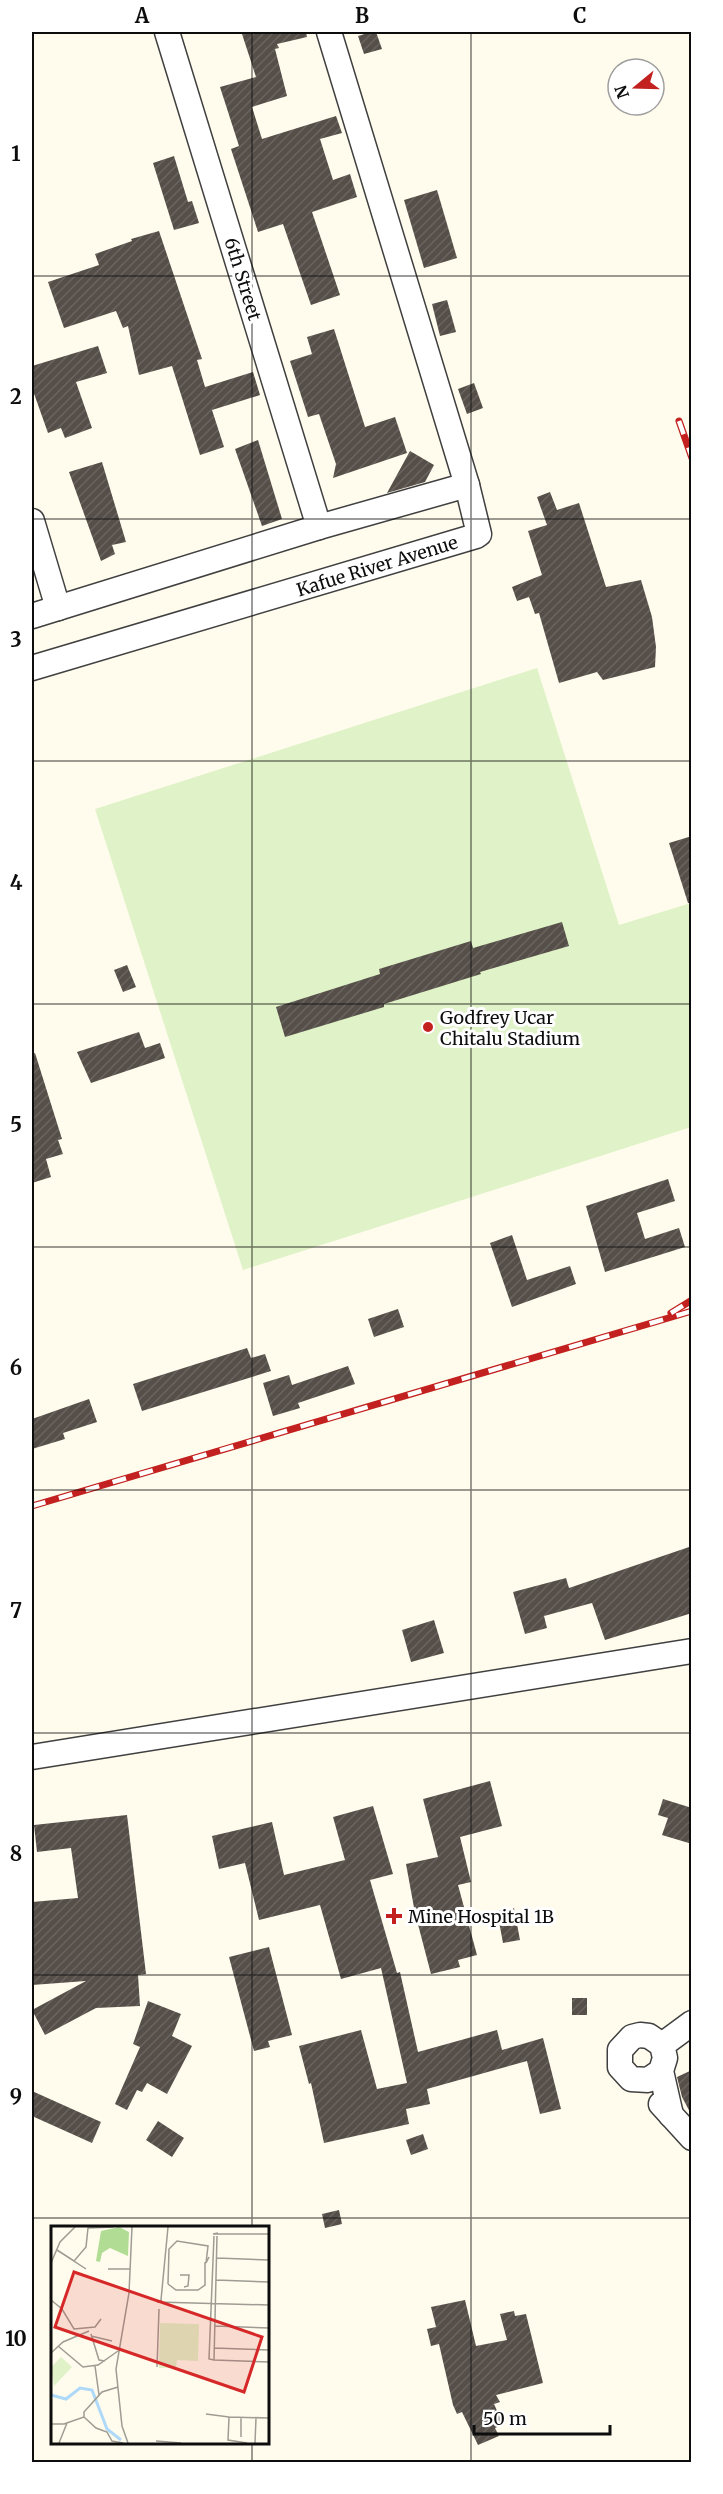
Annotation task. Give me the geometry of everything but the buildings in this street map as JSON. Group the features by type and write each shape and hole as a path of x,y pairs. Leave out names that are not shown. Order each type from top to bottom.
{"street":[{"name":"6th Street","path":"167,32 319,527"},
{"path":"32,616 319,527 467,485 329,32"},
{"name":"Kafue River Avenue","path":"32,669 476,536 479,530 467,485"},
{"path":"32,520 58,608"},
{"path":"32,1757 692,1651"},
{"path":"662,2045 692,2023"},
{"path":"661,2071 648,2080 631,2079 620,2067 620,2050 632,2037 640,2035 649,2036 662,2045 665,2058 661,2071 671,2115"},
{"path":"639,2081 692,2138"}],"green space":[{"name":"Godfrey Ucar Chitalu Stadium","path":"537,668 619,925 691,903 691,1127 243,1270 95,809"}],"railway":[{"path":"679,421 692,458"},
{"path":"671,1313 692,1300"},
{"path":"32,1506 692,1311"}],"place":[{"name":"Godfrey Ucar Chitalu Stadium","path":"428,1027"},
{"name":"Mine Hospital 1B","path":"394,1916"}]}
